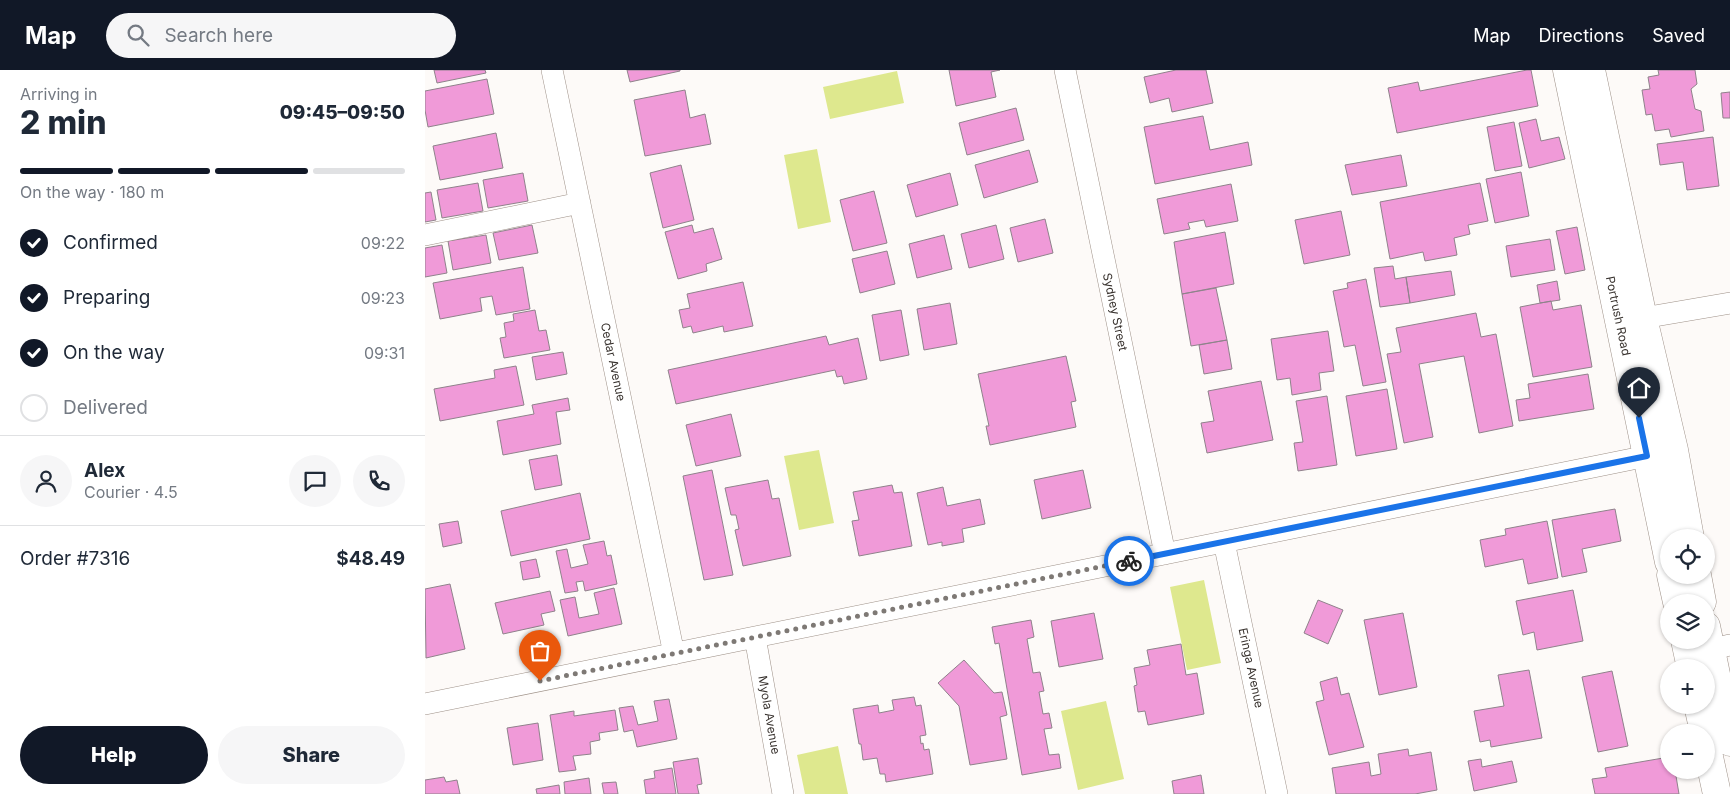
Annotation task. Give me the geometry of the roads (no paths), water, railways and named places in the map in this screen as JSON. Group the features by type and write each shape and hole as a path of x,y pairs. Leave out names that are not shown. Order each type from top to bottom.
{"highway":[{"name":"Portrush Road","path":"1567,70 1662,529"},
{"name":"Portrush Road","path":"1591,70 1643,318 1674,450 1688,529"},
{"path":"1703,649 1730,742"},
{"path":"1714,779 1717,794"}],"street":[{"name":"Cedar Avenue","path":"552,70 674,654"},
{"name":"Sydney Street","path":"1065,70 1165,554"},
{"path":"425,235 580,203"},
{"path":"1643,318 1730,303"},
{"path":"425,704 1674,450"},
{"name":"Eringa Avenue","path":"1224,542 1277,794"},
{"name":"Myola Avenue","path":"755,637 783,794"}]}
